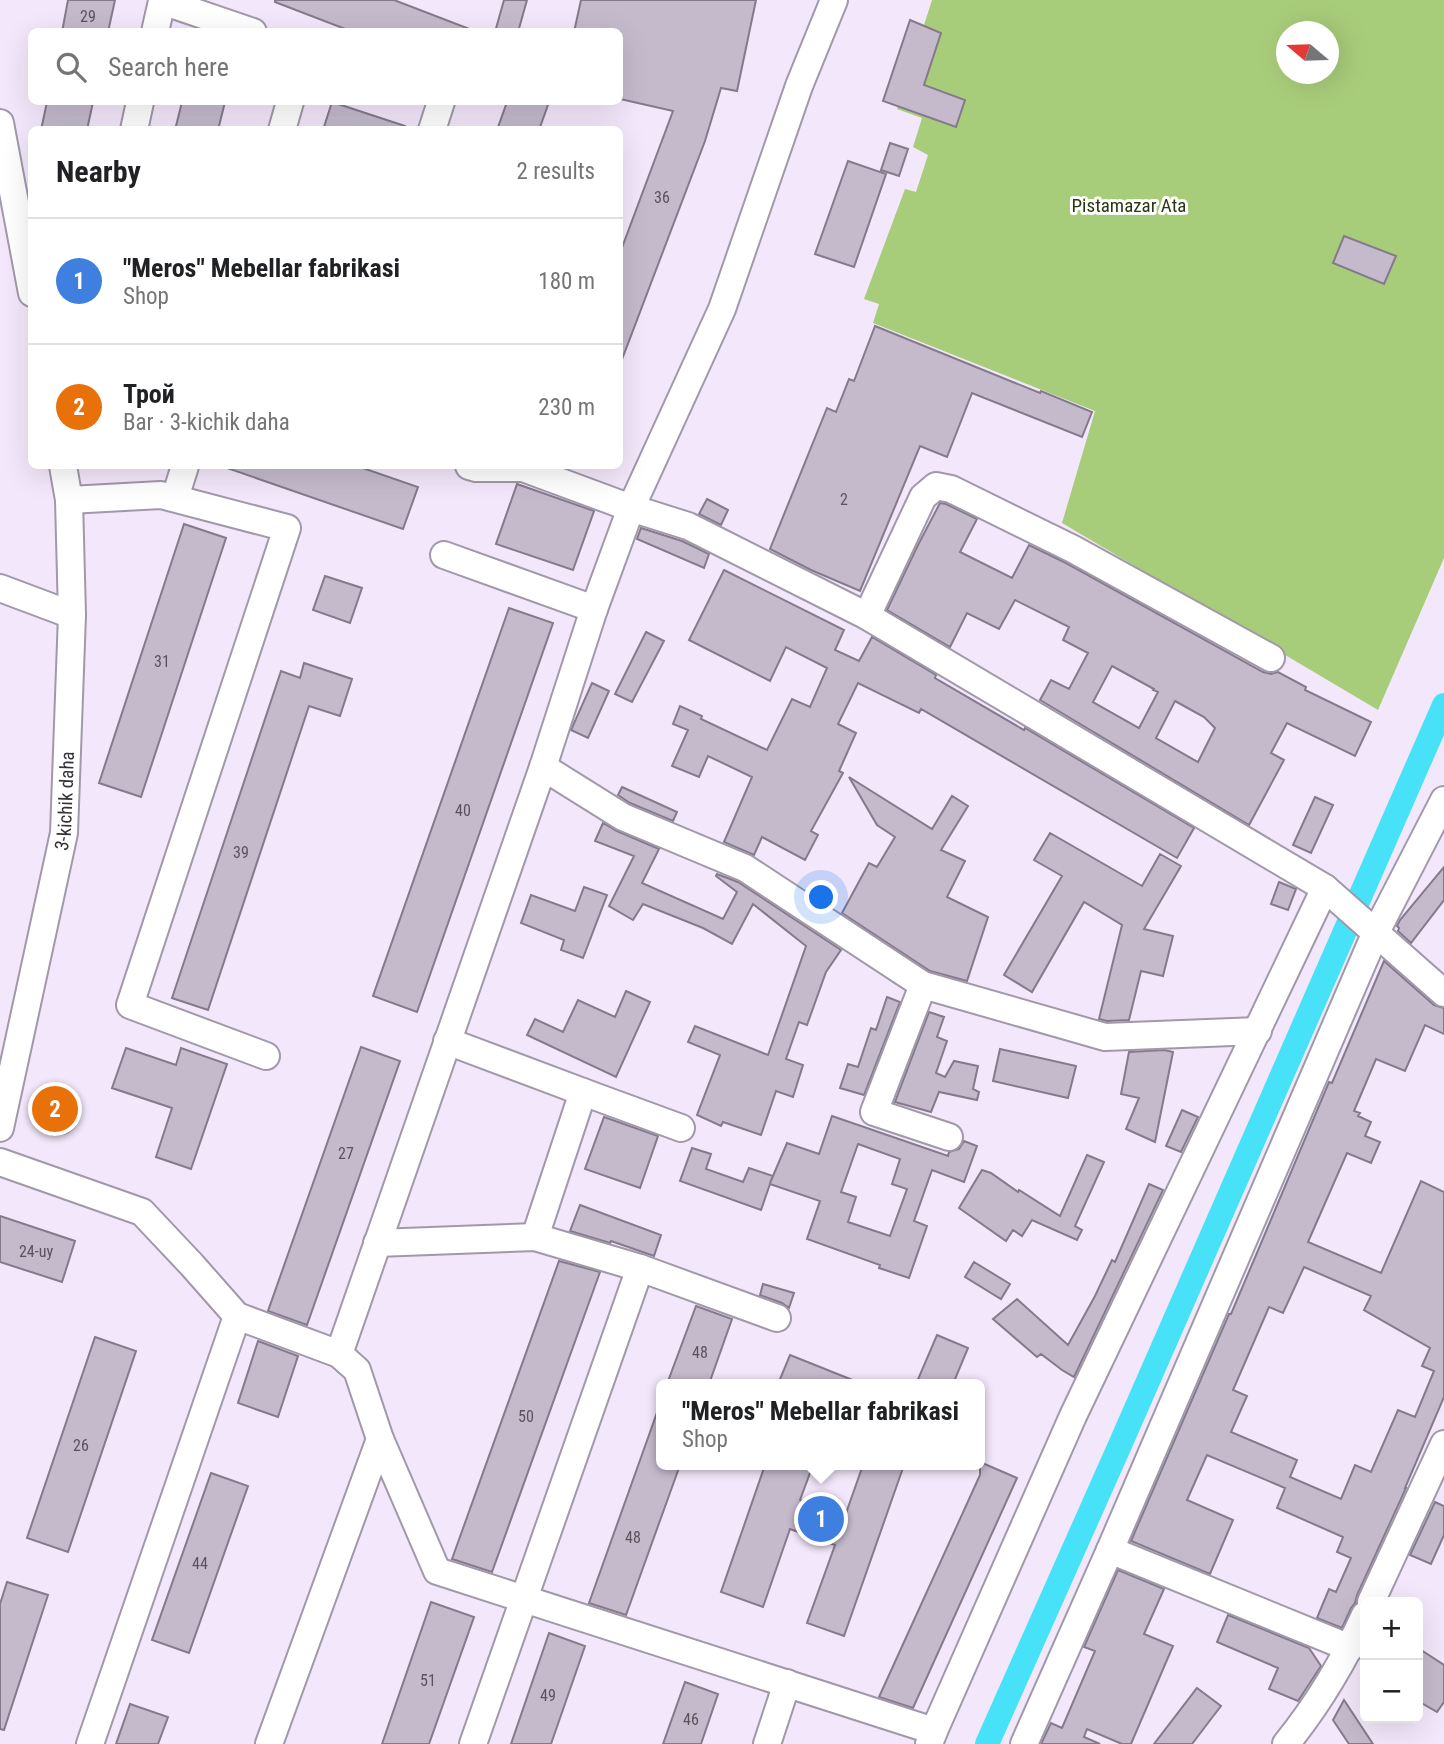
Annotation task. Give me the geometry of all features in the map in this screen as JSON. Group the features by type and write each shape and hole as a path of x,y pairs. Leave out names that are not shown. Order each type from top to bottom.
{"street":[{"path":"339,1354 543,767 594,609 631,508 722,309 799,86 834,0"},
{"path":"156,28 162,1 241,28"},
{"path":"135,126 139,105"},
{"path":"283,126 289,105"},
{"path":"433,126 440,105"},
{"path":"0,123 21,181 28,252"},
{"name":"3-kichik daha","path":"0,1128 64,833 72,615 69,500 64,469"},
{"path":"175,498 183,469"},
{"path":"526,469 688,526 867,616 1325,888 1444,993"},
{"path":"867,616 923,498 936,486 951,489 1073,549 1271,659"},
{"path":"69,500 161,495 288,528 130,1005 266,1056"},
{"path":"444,555 594,609"},
{"path":"0,588 72,615"},
{"path":"543,767 623,817 745,868 923,985 1105,1037 1258,1031"},
{"path":"1024,1744 1376,932 1444,800"},
{"path":"0,1162 142,1212 237,1316 339,1354 357,1370 380,1439 437,1571 788,1684 931,1737 1073,1416 1325,888"},
{"path":"923,985 874,1112 949,1137"},
{"path":"447,1041 681,1129"},
{"path":"535,1237 583,1092"},
{"path":"377,1243 535,1237 640,1268 777,1318"},
{"path":"473,1744 640,1268"},
{"path":"90,1744 237,1316"},
{"path":"269,1744 380,1439"},
{"path":"1373,1597 1444,1444"},
{"path":"1110,1550 1350,1648"},
{"path":"1286,1744 1312,1712 1360,1626"},
{"path":"767,1744 788,1684"}],"green space":[{"name":"Pistamazar Ata","path":"932,0 1444,0 1444,558 1378,710 1062,523 1095,411 873,323 879,304 864,299 905,189 916,192 928,155 913,147 922,118 897,109"}],"building":[{"path":"68,0 115,0 109,28 63,28"},
{"path":"394,0 467,28 343,28 275,2"},
{"path":"504,0 527,0 519,28 496,28"},
{"path":"581,0 756,0 737,91 721,88 705,141 623,357 623,245 673,111 623,100 623,28 575,28"},
{"path":"910,20 941,33 924,85 965,100 956,127 883,101"},
{"path":"46,105 92,105 88,126 42,126"},
{"path":"181,105 224,105 219,126 176,126"},
{"path":"331,105 341,105 405,126 324,126"},
{"path":"506,105 548,105 540,126 498,126"},
{"path":"890,143 908,149 899,176 881,170"},
{"path":"848,161 886,174 854,267 815,254"},
{"path":"1344,236 1396,256 1384,284 1333,263"},
{"path":"875,326 1092,412 1082,437 972,393 947,457 920,446 860,591 770,549 827,408 836,412 849,379 854,381"},
{"path":"230,469 366,469 418,487 403,529"},
{"path":"517,484 594,511 573,570 496,544"},
{"path":"707,499 728,510 721,525 699,514"},
{"path":"940,503 946,504 977,519 960,552 1012,578 1029,545 1263,672 1278,672 1306,687 1305,690 1371,722 1355,756 1287,723 1271,753 1284,760 1249,825 1040,700 1051,680 1069,689 1088,653 1063,640 1069,627 1015,600 999,629 967,613 950,647 887,610","holes":["1112,666 1158,692 1139,728 1093,702","1175,701 1204,717 1215,728 1198,762 1156,738"]},
{"path":"184,524 226,538 141,797 99,783"},
{"path":"641,528 682,541 709,554 704,568 637,539"},
{"path":"724,570 844,630 835,650 859,661 872,637 936,675 935,678 1194,828 1177,858 921,709 919,713 858,683 838,724 856,733 839,771 843,773 811,831 818,835 805,860 762,837 754,855 724,842 752,777 708,756 699,777 672,766 688,730 673,724 680,706 702,716 701,719 767,750 792,699 810,707 827,668 786,647 770,681 689,640"},
{"path":"325,576 362,588 350,623 313,610"},
{"path":"509,608 553,623 417,1012 373,996"},
{"path":"646,632 664,641 632,702 615,694"},
{"path":"304,663 352,679 340,716 309,706 208,1010 172,998 281,671 300,678"},
{"path":"592,683 609,691 588,738 571,730"},
{"path":"849,777 932,829 952,796 968,806 941,850 965,861 947,897 988,917 967,981 930,971 842,913 869,863 877,867 895,837 877,825"},
{"path":"622,787 677,812 673,821 630,803 618,795"},
{"path":"1315,797 1333,805 1311,853 1293,845"},
{"path":"603,823 659,849 642,883 723,919 737,892 716,876 717,874 738,882 841,950 826,972 807,1025 799,1022 786,1059 803,1065 793,1097 776,1091 761,1135 723,1122 721,1126 697,1115 720,1055 688,1042 695,1026 768,1055 806,946 753,904 732,944 703,928 643,904 633,920 609,906 634,856 595,841"},
{"path":"1050,833 1142,886 1160,854 1181,866 1144,929 1173,936 1163,976 1141,971 1129,1020 1099,1019 1122,925 1084,902 1032,992 1004,975 1062,876 1034,860"},
{"path":"1444,867 1444,900 1411,943 1398,931 1397,926"},
{"path":"1279,882 1296,889 1288,910 1271,904"},
{"path":"584,887 607,895 583,958 561,950 564,940 521,923 531,895 575,911"},
{"path":"1384,961 1434,1005 1444,1008 1444,1034 1425,1025 1405,1071 1376,1059 1354,1111 1371,1122 1365,1136 1380,1142 1371,1163 1347,1153 1308,1242 1381,1273 1421,1181 1444,1192 1444,1397 1342,1628 1317,1618 1329,1589 1336,1592 1351,1558 1337,1552 1343,1537 1277,1508 1285,1488 1207,1455 1187,1500 1233,1520 1210,1574 1131,1541 1329,1082 1332,1083","holes":["1304,1267 1371,1296 1364,1310 1430,1348 1422,1366 1434,1371 1415,1417 1398,1410 1371,1472 1355,1465 1341,1499 1290,1477 1297,1460 1231,1432 1247,1396 1233,1390 1269,1307 1283,1313"]},
{"path":"626,991 650,1002 616,1077 527,1035 535,1019 563,1032 578,1000 615,1017"},
{"path":"887,997 900,1002 864,1095 840,1088 848,1064 858,1067 871,1028 876,1030"},
{"path":"929,1012 944,1017 937,1037 947,1041 936,1073 945,1077 954,1061 978,1066 973,1089 979,1092 977,1100 939,1092 931,1112 895,1102"},
{"path":"361,1047 400,1061 307,1325 268,1311"},
{"path":"126,1048 176,1065 181,1048 227,1064 191,1169 156,1157 172,1108 112,1088"},
{"path":"1000,1049 1076,1066 1068,1098 993,1081"},
{"path":"1129,1052 1173,1052 1155,1142 1126,1129 1139,1098 1121,1094"},
{"path":"56,1087 73,1094 80,1111 73,1128 56,1135 39,1128 32,1111 39,1094"},
{"path":"1182,1110 1198,1117 1181,1152 1166,1146"},
{"path":"832,1116 948,1156 949,1152 959,1149 964,1141 977,1146 964,1182 932,1170 914,1221 927,1226 909,1278 807,1239 820,1201 770,1184 761,1210 680,1181 692,1148 711,1154 706,1169 743,1182 749,1168 773,1176 787,1143 819,1154","holes":["858,1144 900,1159 892,1184 907,1189 890,1236 848,1222 856,1197 841,1192"]},
{"path":"604,1117 658,1136 640,1188 585,1169"},
{"path":"1087,1155 1104,1162 1075,1226 1082,1230 1077,1240 1032,1220 1022,1236 1013,1230 1006,1241 959,1208 982,1170 1060,1216"},
{"path":"1149,1184 1163,1190 1074,1377 1041,1354 1037,1357 993,1319 1017,1299 1068,1345 1112,1260 1115,1262"},
{"path":"580,1205 661,1235 654,1256 611,1241 610,1243 570,1231"},
{"path":"0,1216 75,1241 62,1282 0,1262"},
{"path":"559,1261 600,1272 492,1572 452,1559"},
{"path":"974,1262 1010,1284 1001,1299 965,1277"},
{"path":"763,1284 794,1293 789,1308 760,1295"},
{"path":"696,1306 732,1319 711,1379 669,1379"},
{"path":"937,1335 968,1348 955,1379 918,1379"},
{"path":"95,1337 136,1351 68,1552 27,1538"},
{"path":"258,1341 298,1356 278,1417 238,1403"},
{"path":"790,1355 850,1379 780,1379"},
{"path":"656,1415 656,1470 678,1470 626,1615 589,1603"},
{"path":"985,1464 1017,1478 913,1708 879,1697 980,1470 985,1470"},
{"path":"763,1470 811,1470 800,1500 845,1516 861,1470 902,1470 844,1636 807,1623 835,1545 790,1529 763,1607 721,1592"},
{"path":"211,1473 248,1486 189,1653 152,1640"},
{"path":"1435,1502 1444,1506 1444,1535 1431,1564 1410,1555"},
{"path":"1118,1570 1164,1589 1144,1634 1173,1646 1131,1744 1122,1744 1087,1729 1084,1737 1100,1744 1041,1744 1051,1723 1062,1728 1095,1651 1084,1647"},
{"path":"7,1582 48,1595 4,1730 0,1729 0,1604"},
{"path":"431,1602 474,1617 429,1744 382,1744"},
{"path":"1228,1615 1309,1648 1321,1666 1298,1701 1269,1689 1278,1668 1217,1642"},
{"path":"549,1633 585,1646 551,1744 511,1744"},
{"path":"1423,1651 1444,1665 1444,1702 1437,1712 1423,1704"},
{"path":"685,1682 718,1694 701,1744 663,1744"},
{"path":"1197,1688 1221,1706 1192,1744 1154,1744"},
{"path":"1344,1700 1373,1744 1349,1744 1333,1720"},
{"path":"130,1704 168,1717 158,1744 116,1744"}],"waterway":[{"path":"987,1744 1444,705"}],"place":[{"name":"Трой","path":"55,1109"},
{"name":"\"Meros\" Mebellar fabrikasi","path":"821,1519"}]}
